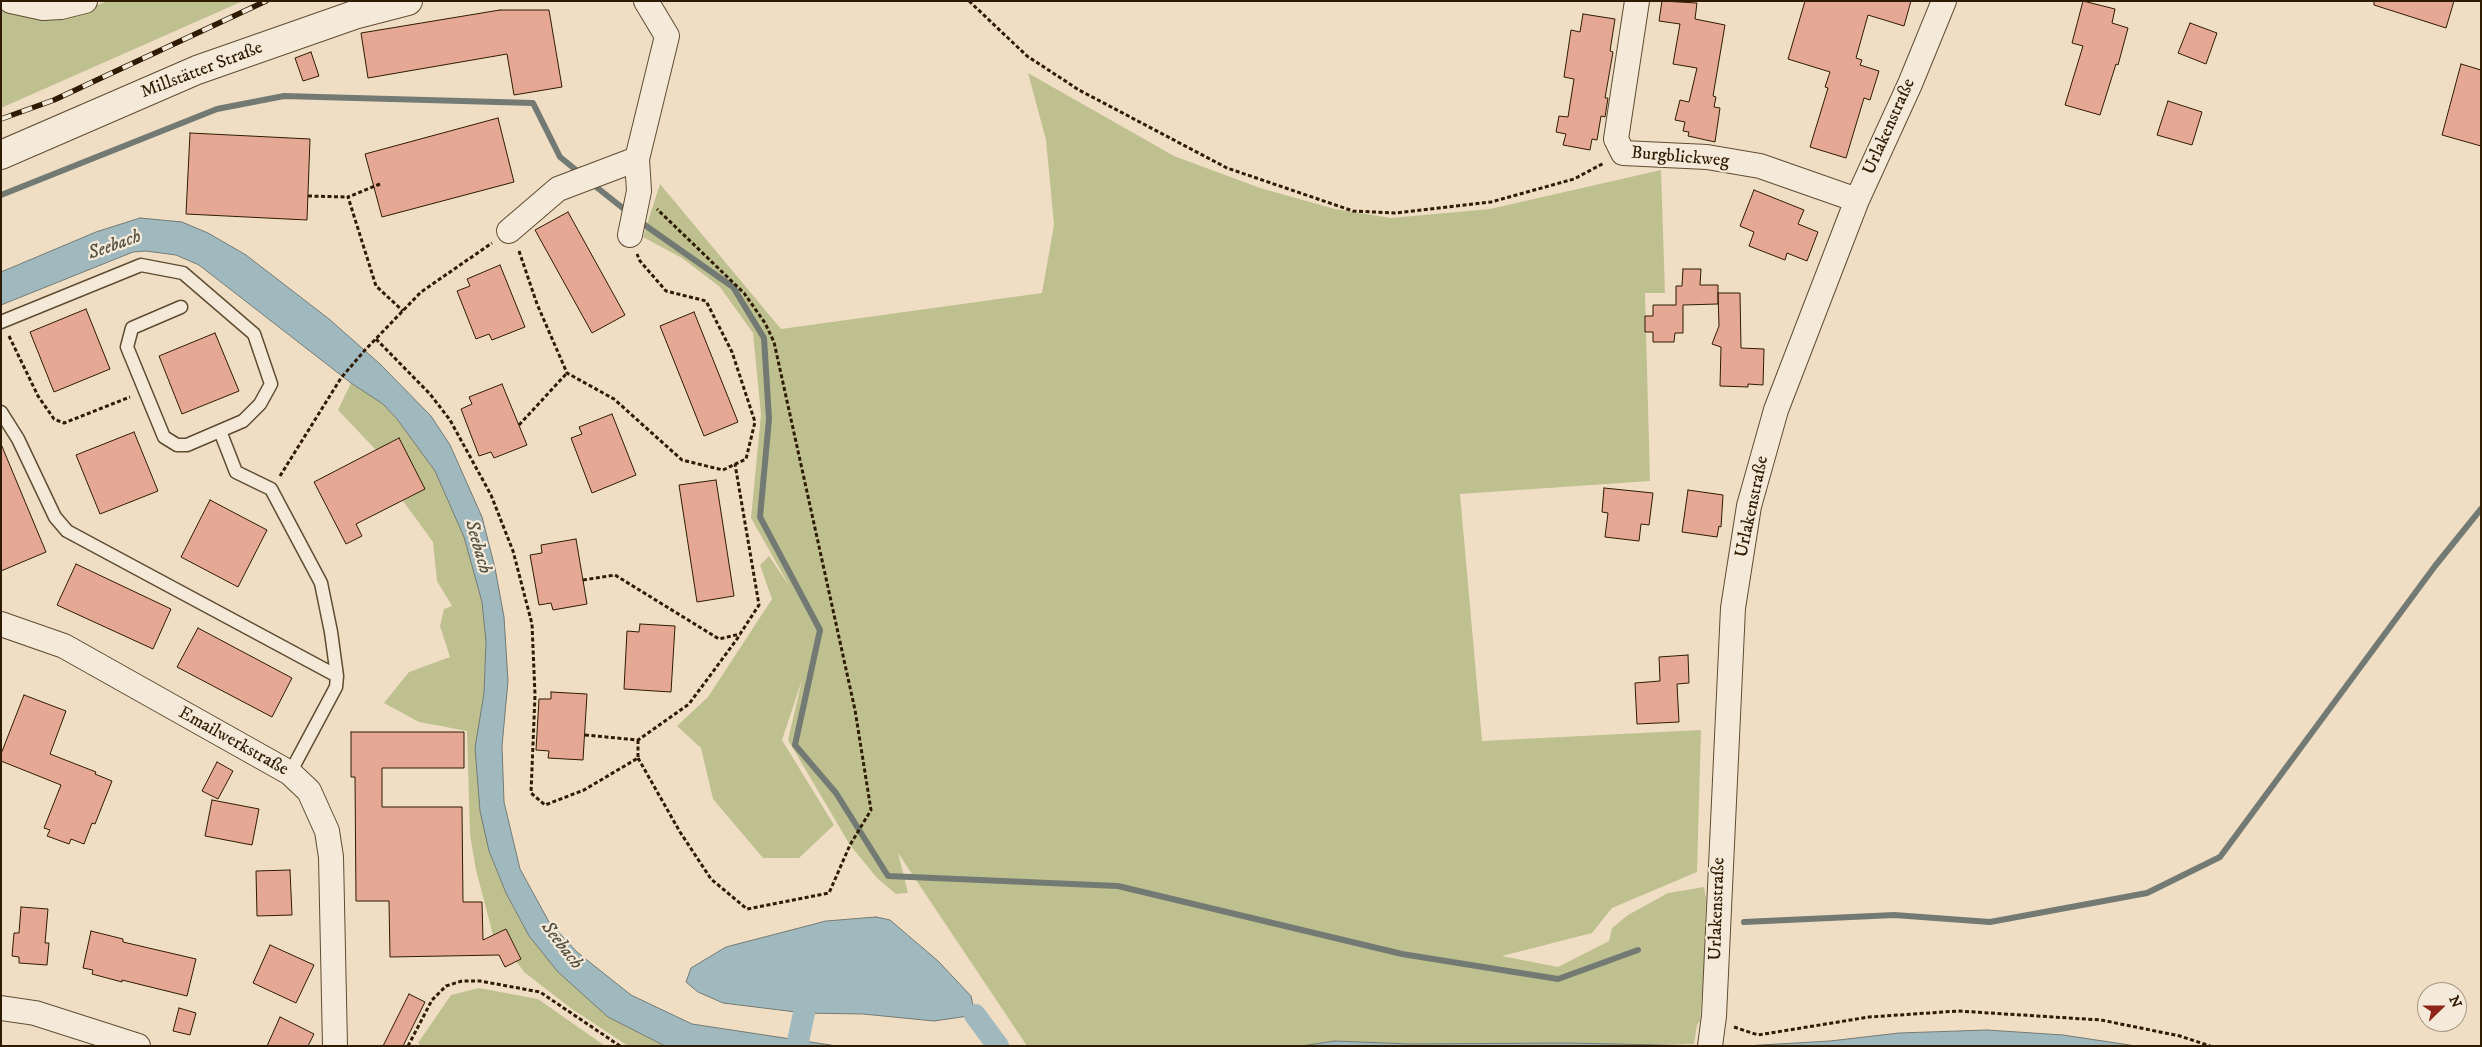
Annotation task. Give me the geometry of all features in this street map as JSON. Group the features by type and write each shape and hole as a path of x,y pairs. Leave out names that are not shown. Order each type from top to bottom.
{"street":[{"path":"11,1 43,8 61,7 85,1"},
{"name":"Millstätter Straße","path":"1,155 197,70 354,15 408,1"},
{"path":"630,235 639,191 637,159 668,36 646,1"},
{"name":"Burgblickweg","path":"1637,1 1616,139 1623,153 1708,156 1760,166 1857,200"},
{"name":"Urlakenstraße","path":"1712,1029 1733,608 1749,506 1776,410 1857,200 1910,84 1944,1"},
{"path":"509,231 558,190 637,159"},
{"name":"Emailwerkstraße","path":"1,624 64,646 290,773 309,791 327,831 331,857 335,1046"},
{"path":"1,1008 35,1013 138,1046"}],"lane":[{"path":"4,327 141,265 183,273 254,334 271,384 260,404 243,421 187,445 177,445 164,437 126,347 132,328 181,306"},
{"path":"1,412 18,439 55,517 67,531 337,676"},
{"path":"220,431 236,472 272,490 321,583 337,676 336,687 290,773"}],"path":[{"path":"968,1 1027,56 1079,90 1227,168 1353,211 1394,213 1491,202 1574,179 1623,153"},
{"path":"308,196 348,198 380,184"},
{"path":"638,740 638,758 680,832 711,879 747,909 829,893 855,837 871,810 855,710 774,342 765,323 744,293 639,191"},
{"path":"348,198 376,286 403,311"},
{"path":"272,490 341,378 365,350 421,292 509,231 518,247 537,304 568,373 614,400 682,460 724,470 746,459 755,422 732,352 706,301 666,291 640,261 630,235"},
{"path":"4,327 12,339 38,396 54,419 64,423 144,391"},
{"path":"376,339 430,394 450,420 491,495 513,551 532,624 535,695 531,794 544,805 584,790 638,758"},
{"path":"519,426 568,373"},
{"path":"585,735 638,740 689,704 759,605 735,464"},
{"path":"583,580 615,575 719,639 740,634"},
{"path":"408,1046 432,1000 446,986 462,981 480,981 540,992 620,1046"},
{"path":"1712,1029 1725,1019 1737,1030 1758,1035 1869,1017 1958,1011 2101,1020 2180,1036 2210,1046"}],"green space":[{"path":"108,1 243,1 1,108 1,8 46,13 89,8"},
{"path":"1028,73 1174,156 1260,188 1335,209 1391,218 1490,209 1661,170 1665,293 1645,293 1650,481 1460,494 1482,741 1701,730 1697,872 1612,908 1592,933 1502,956 1558,967 1609,941 1612,928 1628,915 1668,893 1704,887 1706,898 1704,968 1700,1021 1697,1025 1694,1044 1410,1044 1335,1041 1301,1046 1027,1046 898,853 908,893 896,894 877,878 850,845 788,740 802,680 782,740 834,825 799,858 763,858 713,799 701,748 677,726 708,697 772,599 760,565 769,556 790,587 751,518 761,414 753,333 720,287 682,258 643,237 660,184 781,329 1042,293 1054,225 1046,140"},
{"path":"351,383 383,404 397,419 435,471 464,537 482,602 486,641 484,693 489,851 506,893 529,936 608,1017 665,1046 628,1046 572,1009 524,972 516,961 521,958 506,929 493,935 476,870 470,835 467,731 419,722 384,703 409,672 450,657 440,626 444,609 452,606 437,581 433,542 403,501 424,489 399,439 376,450 338,410"},
{"path":"479,988 538,999 605,1046 421,1046 418,1043 451,995"}],"water":[{"name":"Seebach","path":"140,218 182,222 208,233 246,255 329,319 380,364 431,416 450,445 482,517 495,568 504,617 508,681 502,746 504,802 520,869 549,922 577,952 631,995 692,1024 837,1046 665,1046 608,1017 558,972 529,936 506,893 489,851 480,811 475,748 484,693 486,641 482,602 464,537 435,471 397,419 383,404 351,383 199,265 176,255 146,251 133,252 1,305 1,272 96,232"},
{"path":"876,917 890,920 938,961 971,996 975,1015 934,1021 863,1014 804,1013 723,1003 698,992 686,982 691,968 726,947 826,921"},
{"path":"1987,1030 2063,1035 2136,1046 1744,1046 1830,1041 1899,1033"},
{"path":"1335,1041 1410,1044 1566,1043 1712,1046 1301,1046"}],"building":[{"path":"1662,1 1697,3 1695,19 1725,25 1713,96 1716,97 1714,107 1720,108 1715,142 1688,136 1689,132 1683,131 1685,122 1675,120 1680,100 1689,102 1697,68 1673,64 1680,24 1659,21"},
{"path":"1805,1 1911,1 1904,26 1868,15 1856,58 1862,60 1860,65 1879,71 1870,100 1864,98 1846,158 1810,147 1828,88 1825,87 1830,72 1788,59"},
{"path":"2083,1 2115,9 2112,23 2128,28 2118,65 2116,64 2100,115 2065,105 2083,46 2072,43"},
{"path":"2374,1 2454,1 2446,28 2374,5"},
{"path":"500,10 549,10 562,87 514,95 507,54 368,78 361,33"},
{"path":"1583,14 1615,19 1610,51 1613,52 1605,98 1608,98 1605,117 1601,116 1597,140 1592,139 1590,150 1563,145 1566,134 1556,132 1559,116 1568,117 1574,79 1564,77 1571,30 1580,32"},
{"path":"2190,23 2217,33 2206,64 2178,53"},
{"path":"311,52 319,76 303,81 295,58"},
{"path":"2461,64 2481,70 2481,146 2442,135"},
{"path":"2168,101 2202,112 2192,145 2157,135"},
{"path":"498,118 514,182 382,217 365,154"},
{"path":"190,133 310,139 307,220 186,214"},
{"path":"1754,190 1804,210 1798,224 1818,232 1807,261 1787,253 1785,260 1749,246 1754,232 1740,226"},
{"path":"568,212 625,315 592,333 535,230"},
{"path":"500,265 525,327 492,340 489,334 476,339 457,291 470,286 467,279"},
{"path":"1683,269 1701,269 1700,285 1718,285 1718,304 1683,305 1683,333 1675,333 1674,342 1653,342 1653,332 1645,332 1645,316 1653,316 1653,305 1676,305 1676,286 1682,286"},
{"path":"1718,293 1740,293 1741,348 1764,349 1763,385 1748,384 1748,387 1720,386 1721,347 1712,344 1719,326"},
{"path":"86,309 110,369 54,392 30,332"},
{"path":"694,312 738,422 704,436 660,326"},
{"path":"215,333 239,391 182,414 159,356"},
{"path":"502,384 527,445 494,458 491,452 479,456 461,409 472,404 469,397"},
{"path":"612,414 636,475 592,493 571,438 582,434 579,427"},
{"path":"134,432 158,491 100,514 76,455"},
{"path":"399,438 425,489 356,524 362,536 346,544 314,482"},
{"path":"1,444 46,552 1,571"},
{"path":"716,480 734,596 697,602 679,485"},
{"path":"1604,488 1653,493 1649,525 1641,524 1639,541 1605,537 1608,513 1602,512"},
{"path":"1688,490 1723,495 1721,527 1719,526 1717,537 1682,532"},
{"path":"210,500 267,530 238,587 181,557"},
{"path":"576,539 587,604 553,610 551,603 539,605 530,555 542,553 541,545"},
{"path":"76,564 171,609 153,649 57,605"},
{"path":"640,624 675,626 671,692 624,689 627,631 639,632"},
{"path":"198,628 292,678 272,717 177,667"},
{"path":"1688,655 1689,683 1677,684 1679,722 1637,724 1635,683 1660,681 1659,657"},
{"path":"551,692 587,694 583,760 548,758 549,751 536,750 539,699 551,699"},
{"path":"24,695 66,711 50,754 96,772 95,774 112,781 95,824 92,823 84,844 71,839 69,844 47,836 50,830 44,828 61,785 1,761 1,754"},
{"path":"351,732 464,732 464,768 382,768 382,807 462,807 463,902 482,902 483,940 506,929 521,959 505,967 499,955 390,957 389,901 356,901 355,777 351,777"},
{"path":"217,762 233,771 218,799 202,791"},
{"path":"212,800 259,809 252,845 205,836"},
{"path":"290,870 292,915 257,916 256,871"},
{"path":"21,907 48,909 45,943 49,943 47,965 19,963 19,957 12,956 14,933 19,933"},
{"path":"91,931 123,939 123,942 196,959 187,996 92,974 93,970 83,968"},
{"path":"270,945 314,965 296,1003 253,983"},
{"path":"409,994 425,1002 403,1046 383,1046"},
{"path":"179,1008 196,1013 190,1035 173,1031"},
{"path":"280,1017 314,1034 308,1046 267,1046"}],"waterway":[{"path":"1,195 217,109 284,96 533,103 560,157 581,174"},
{"path":"590,182 629,213"},
{"path":"639,221 733,287 764,338 769,419 760,517 820,630 795,745 836,793 888,876 1118,886 1402,954 1558,979 1638,950"},
{"path":"1744,922 1894,915 1990,922 2147,893 2220,857 2435,566 2481,509"},
{"path":"797,1046 804,1013"},
{"path":"975,1015 998,1046"}],"railway":[{"path":"1,119 54,100 266,1"}]}
